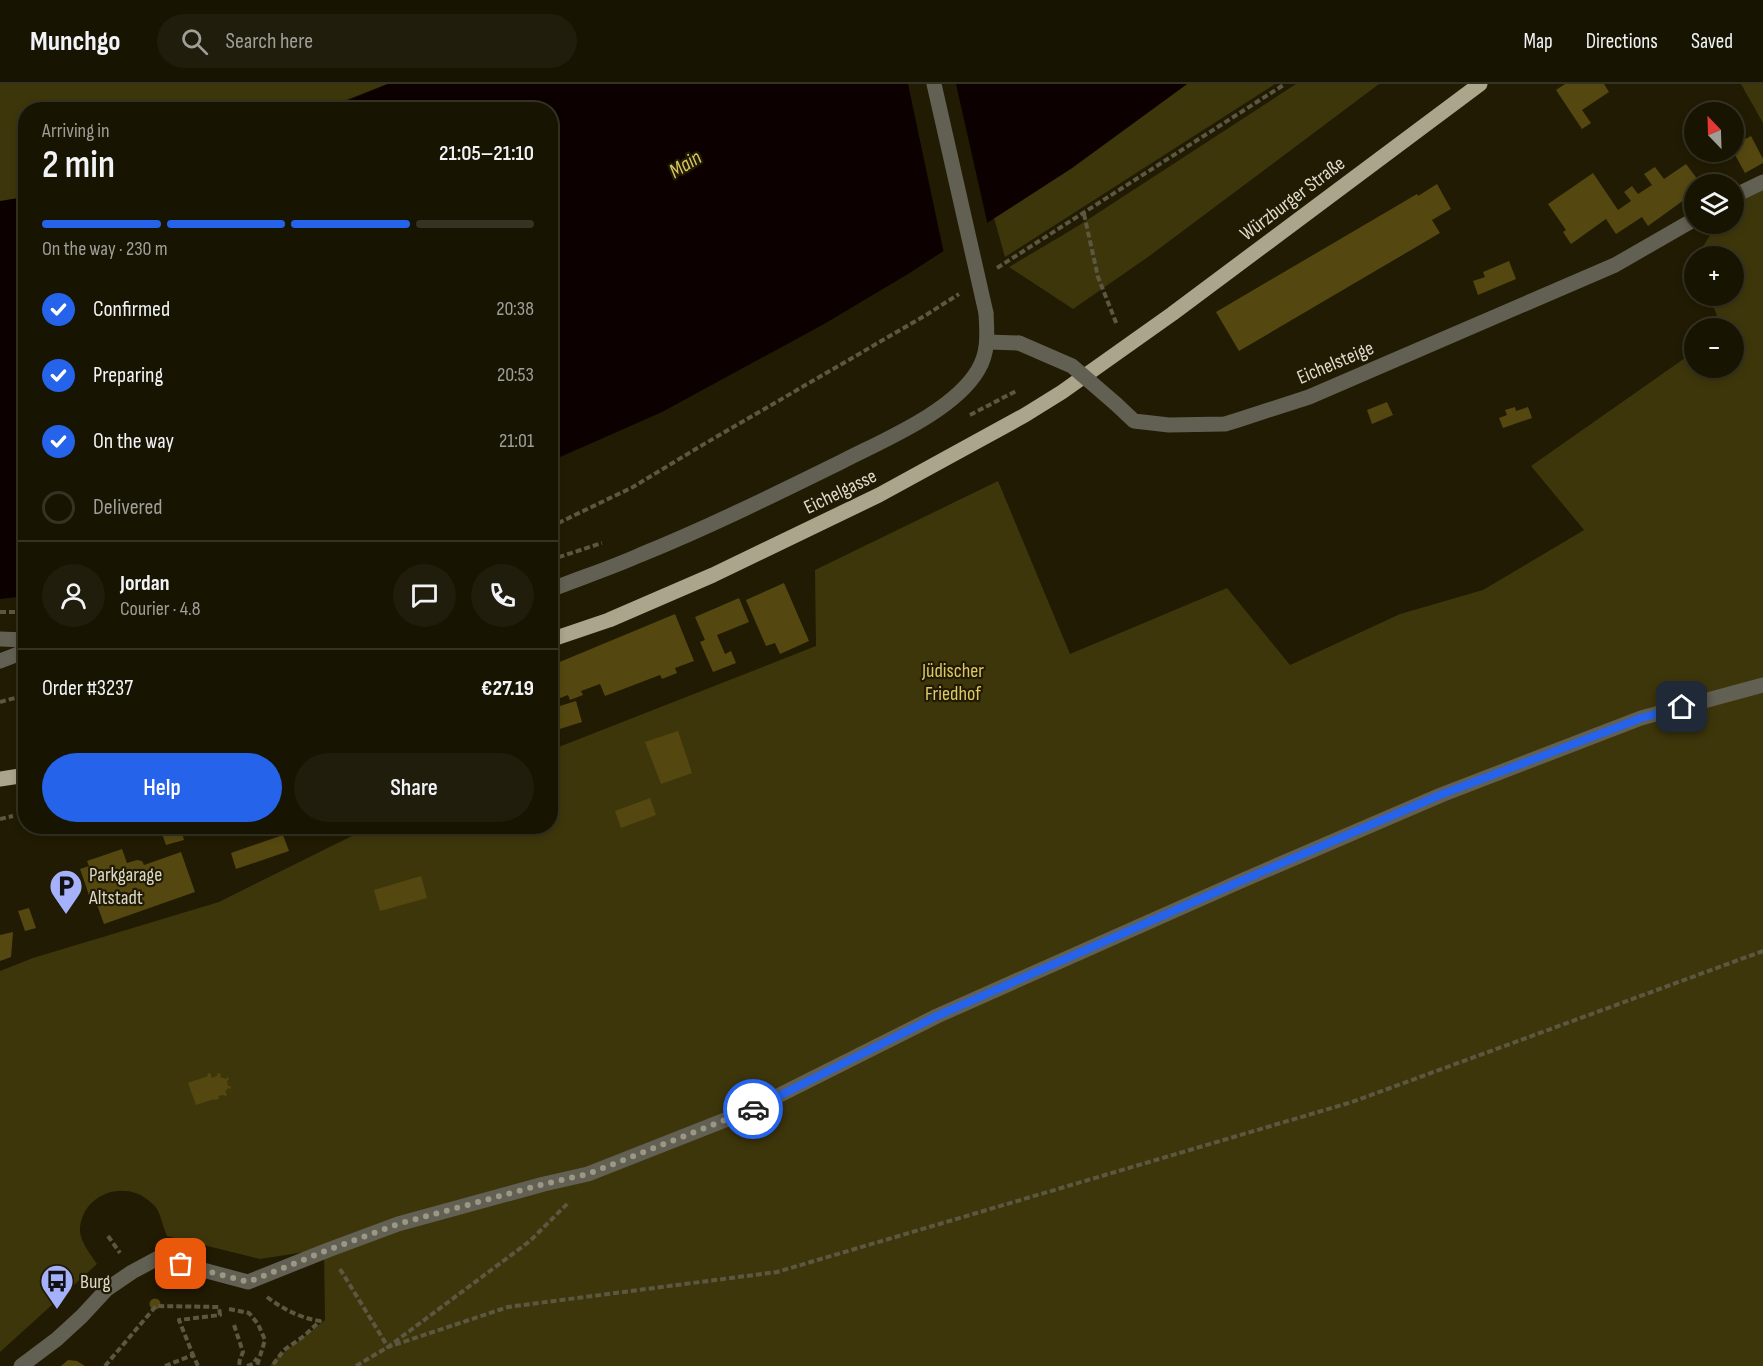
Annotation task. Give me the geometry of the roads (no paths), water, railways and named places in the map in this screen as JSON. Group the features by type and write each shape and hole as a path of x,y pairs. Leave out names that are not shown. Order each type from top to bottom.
{"main road":[{"name":"Würzburger Straße","path":"1129,344 1195,298 1480,84"},
{"name":"Eichelgasse","path":"558,637 609,620 713,575 879,495 1030,412 1129,344"},
{"path":"0,779 18,776"}],"street":[{"path":"558,587 640,555 763,500 918,423 966,386 978,370 988,342 986,313 934,84"},
{"path":"1744,191 1763,182"},
{"name":"Eichelsteige","path":"988,342 1019,343 1072,366 1134,420 1169,425 1225,424 1309,397 1615,265 1684,225"},
{"path":"0,639 18,640"},
{"path":"0,661 18,654"},
{"path":"21,1366 57,1339 107,1289 158,1258 248,1282 398,1224 588,1174 748,1111 937,1016 1230,885 1440,795 1641,718 1763,685"}],"water":[{"name":"Main","path":"388,84 1187,84 1072,168 908,274 824,324 662,412 558,458 558,102 344,102"},
{"path":"18,198 18,597 0,599 0,201"}],"place":[{"name":"Parkgarage Altstadt","path":"66,915"},
{"name":"Burg","path":"57,1310"}],"park label":[{"name":"Jüdischer Friedhof","path":"953,682"}]}
